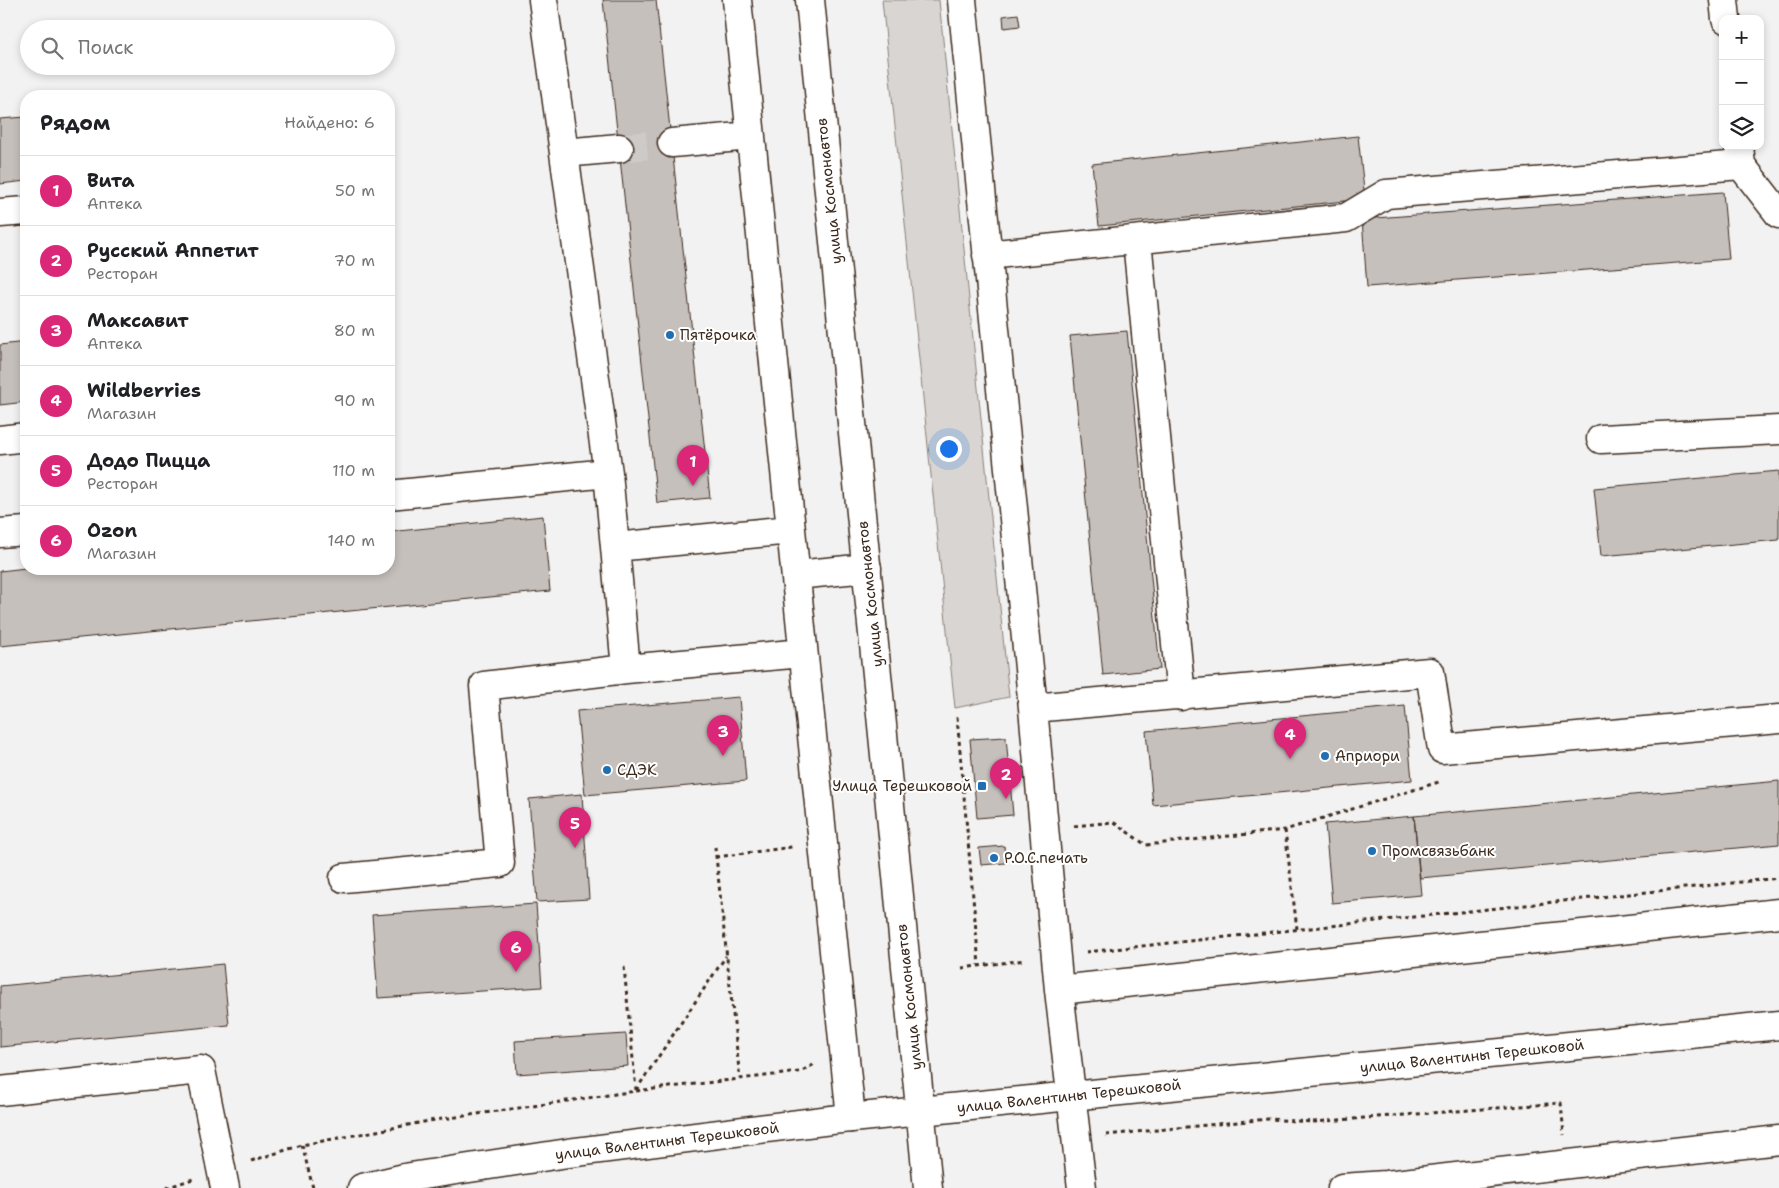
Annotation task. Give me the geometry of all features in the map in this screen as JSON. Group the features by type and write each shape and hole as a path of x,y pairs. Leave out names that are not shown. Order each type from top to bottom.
{"main road":[{"path":"543,0 608,473 626,669"},
{"path":"737,0 851,1118"},
{"name":"улица Космонавтов","path":"810,0 928,1188"},
{"path":"962,0 1033,708 1055,956 1082,1188"},
{"path":"1724,0 1726,15"},
{"path":"672,143 751,136"},
{"path":"564,153 619,148"},
{"path":"987,255 1346,218 1386,194 1740,156 1779,214"},
{"path":"0,213 20,211"},
{"path":"1138,240 1181,696"},
{"path":"1601,439 1779,430"},
{"path":"0,440 20,438"},
{"path":"395,494 608,473"},
{"path":"615,547 791,530"},
{"path":"0,533 20,531"},
{"path":"796,575 867,568"},
{"path":"344,878 500,863 484,686 626,669 803,653"},
{"path":"1033,708 1430,672 1442,749 1779,719"},
{"path":"1059,990 1779,913"},
{"name":"улица Валентины Терешковой","path":"362,1188 406,1183 568,1153 851,1118 1779,1025"},
{"path":"0,1091 201,1070 225,1188"},
{"path":"1342,1188 1386,1186 1779,1140"}],"path":[{"path":"957,717 979,965"},
{"path":"1068,827 1113,822 1146,844 1285,830 1446,779 1442,749"},
{"path":"1285,830 1297,929"},
{"path":"716,857 800,846"},
{"path":"715,847 740,1078"},
{"path":"962,968 1297,929 1779,878"},
{"path":"636,1091 726,956"},
{"path":"624,967 636,1091"},
{"path":"314,1188 302,1145 429,1121 636,1091 800,1072 813,1066 817,1059"},
{"path":"1098,1135 1268,1120 1313,1122 1561,1103 1564,1137"}],"shaded area":[{"path":"882,0 939,0 1009,697 955,708"}],"building":[{"path":"603,0 656,0 710,498 657,503"},
{"path":"1018,14 1020,26 1004,28 1003,16"},
{"path":"20,117 20,182 0,184 0,119"},
{"path":"1358,136 1365,199 1099,226 1092,164"},
{"path":"1723,192 1729,259 1367,287 1362,219"},
{"path":"1127,331 1160,669 1103,675 1070,336"},
{"path":"20,343 20,403 0,405 0,345"},
{"path":"1779,471 1779,540 1601,556 1594,488"},
{"path":"543,516 550,591 0,646 0,571 20,569 20,575 395,575 395,531"},
{"path":"739,697 746,781 585,795 577,711"},
{"path":"1405,706 1412,780 1153,805 1146,731"},
{"path":"1006,737 1013,815 977,818 970,739"},
{"path":"1779,781 1779,844 1420,878 1414,816"},
{"path":"582,794 589,899 537,902 529,799"},
{"name":"Промсвязьбанк","path":"1414,816 1421,895 1332,903 1325,824"},
{"path":"1004,846 1006,863 981,865 979,848"},
{"path":"536,904 542,987 378,998 372,915"},
{"path":"223,964 229,1025 0,1047 0,986"},
{"path":"626,1034 628,1066 517,1074 515,1041"}],"tunnel":[{"path":"619,148 672,143"}],"place":[{"name":"Пятёрочка","path":"670,335"},
{"name":"Вита","path":"693,486"},
{"name":"Максавит","path":"723,756"},
{"name":"Априори","path":"1325,756"},
{"name":"Wildberries","path":"1290,759"},
{"name":"СДЭК","path":"607,770"},
{"name":"Улица Терешковой","path":"982,786"},
{"name":"Русский Аппетит","path":"1006,799"},
{"name":"Додо Пицца","path":"575,848"},
{"name":"Промсвязьбанк","path":"1372,851"},
{"name":"Р.О.С.печать","path":"994,858"},
{"name":"Ozon","path":"516,972"}]}
